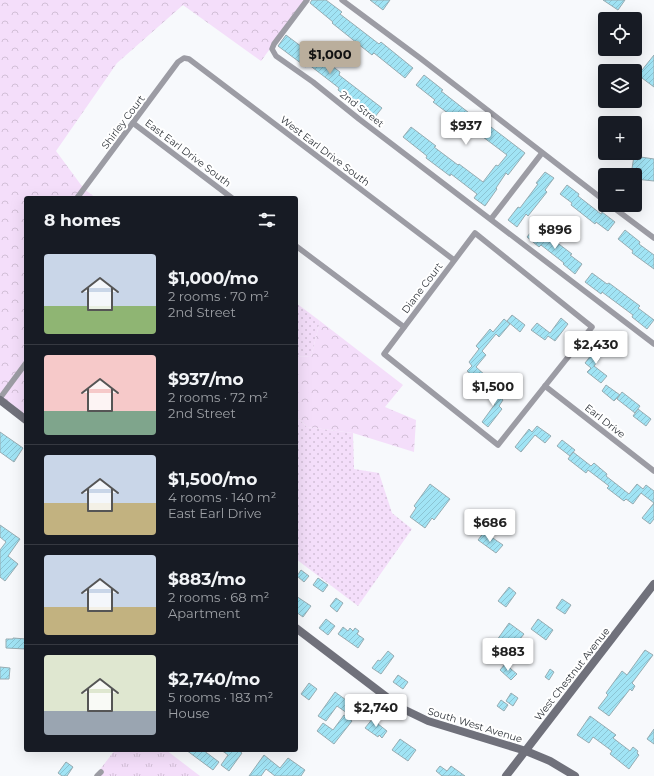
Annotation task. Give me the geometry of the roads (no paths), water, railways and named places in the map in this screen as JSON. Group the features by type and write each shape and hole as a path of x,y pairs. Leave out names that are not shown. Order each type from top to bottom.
{"street":[{"name":"2nd Street","path":"307,0 274,44 272,49 276,56 313,82 359,119 654,344"},
{"path":"342,0 420,58 598,196"},
{"name":"Shirley Court","path":"78,196 178,62 184,58"},
{"name":"West Earl Drive South","path":"184,58 193,60 454,260"},
{"name":"East Earl Drive South","path":"133,123 229,196"},
{"path":"491,219 542,153"},
{"path":"619,212 654,238"},
{"name":"Diane Court","path":"475,233 592,327 498,445 384,354 454,260 475,233"},
{"path":"298,248 404,327"},
{"path":"24,366 0,399 24,418"},
{"name":"Earl Drive","path":"545,386 654,471"},
{"name":"West Chestnut Avenue","path":"506,776 654,584"},
{"name":"South West Avenue","path":"298,630 402,708 428,721 526,751 575,776"}]}
